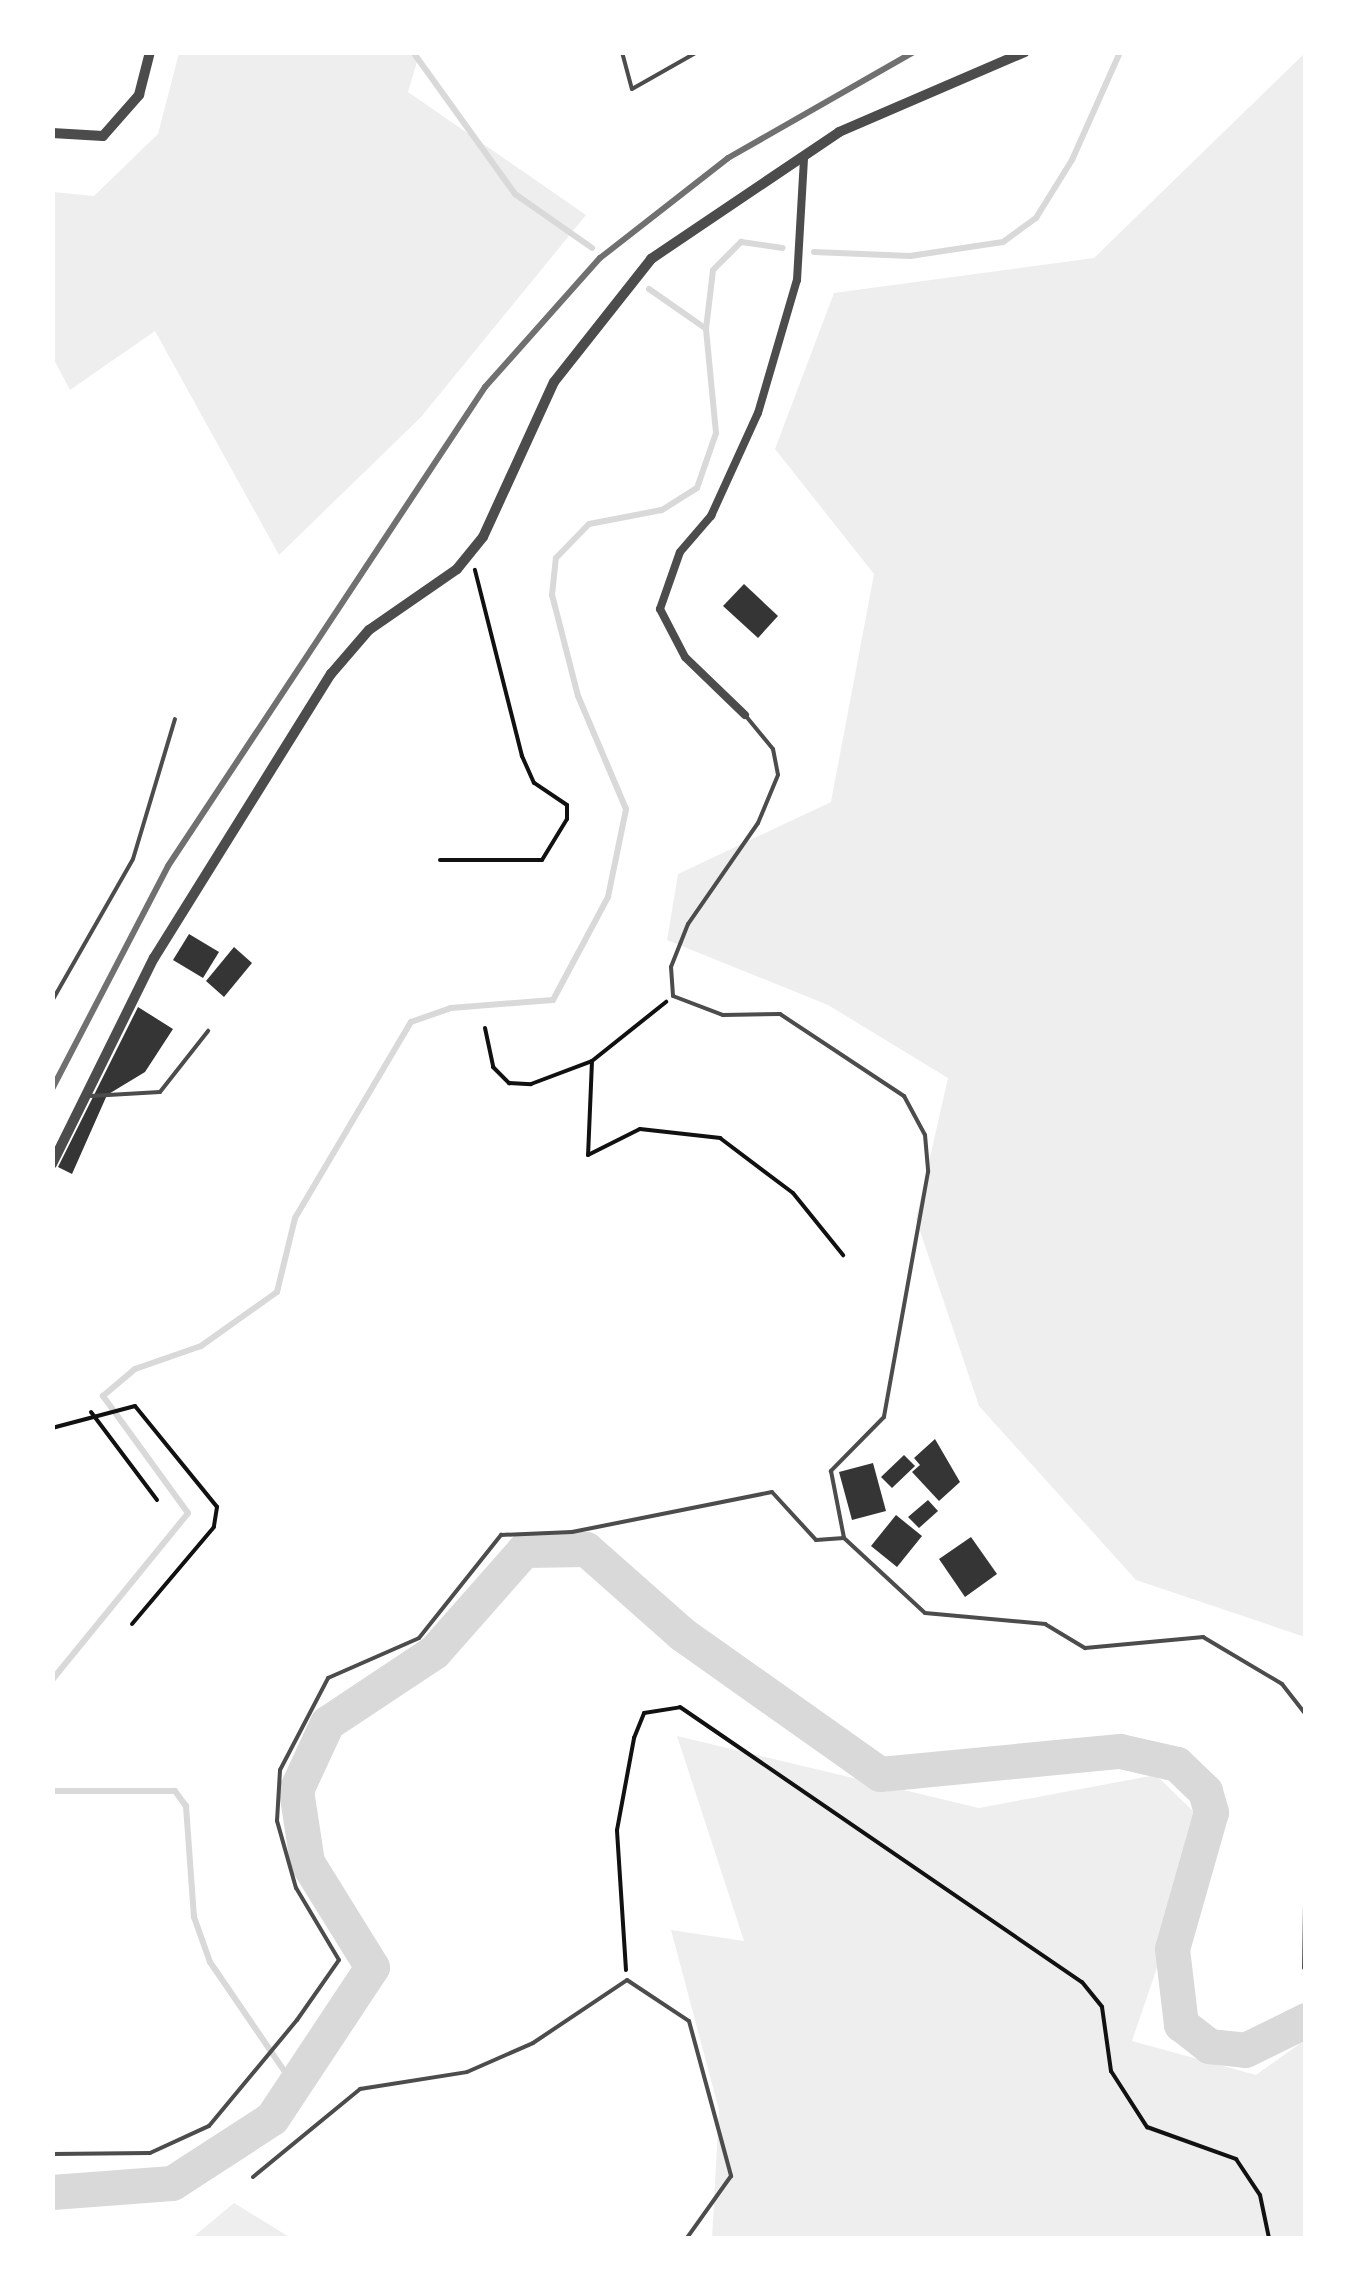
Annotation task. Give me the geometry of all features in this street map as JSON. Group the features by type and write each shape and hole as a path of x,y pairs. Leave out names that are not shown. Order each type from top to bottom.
{"street":[{"path":"52,134 103,136 138,95 150,52"},
{"path":"52,1164 154,958 331,674 369,630 470,552 503,503 554,382 651,259 839,132 1025,52"},
{"path":"745,715 685,657 660,609 680,552 711,516 758,413 797,280 804,157"}],"lane":[{"path":"622,52 632,89 698,52"},
{"path":"745,715 774,750 778,774 758,823 696,908 671,967 673,996 722,1016 780,1014 919,1114 928,1172 884,1417 831,1471 844,1538 925,1613 1045,1624 1085,1648 1203,1637 1282,1684 1306,1715"},
{"path":"52,1001 133,859 175,719"},
{"path":"86,1096 160,1092 208,1031"},
{"path":"52,2154 150,2152 209,2126 308,2005 340,1960 296,1888 277,1821 280,1770 328,1678 419,1638 501,1535 572,1532 772,1492 816,1540 844,1538"},
{"path":"1304,1968 1306,1840"},
{"path":"253,2177 360,2088 468,2072 533,2043 627,1980 690,2021 731,2176 688,2238"}],"path":[{"path":"440,860 542,860 567,819 568,805 534,783 522,756 470,552"},
{"path":"485,1028 494,1067 509,1083 592,1061 673,996"},
{"path":"592,1061 588,1155 640,1129 720,1138 793,1193 842,1255"},
{"path":"52,1428 91,1412 135,1406 217,1506 214,1526 132,1624"},
{"path":"91,1412 158,1500"},
{"path":"627,1980 617,1830 634,1738 644,1713 680,1706 1082,1982 1102,2007 1112,2071 1147,2127 1236,2160 1260,2195 1269,2238"}],"shaded area":[{"path":"420,52 408,92 586,215 421,417 279,555 155,331 70,390 53,358 53,192 94,196 158,134 179,53"},
{"path":"1305,53 1305,1637 1136,1580 979,1406 916,1219 948,1078 828,1005 667,940 678,874 831,802 874,574 775,449 834,293 1094,258"},
{"path":"677,1736 979,1808 1156,1775 1206,1824 1132,2041 1256,2075 1305,2040 1305,2238 712,2238 719,2110 671,1930 744,1941"},
{"path":"234,2203 291,2238 192,2238"}],"building":[{"path":"744,584 778,616 758,638 723,606"},
{"path":"189,934 219,952 203,978 173,960"},
{"path":"234,947 252,963 224,997 206,981"},
{"path":"138,1007 173,1029 145,1072 107,1095 72,1174 58,1167"},
{"path":"935,1439 960,1482 939,1501 912,1472 920,1465 914,1458"},
{"path":"904,1455 915,1466 892,1488 881,1477"},
{"path":"873,1463 886,1511 852,1520 839,1472"},
{"path":"928,1500 938,1511 919,1528 908,1517"},
{"path":"896,1515 922,1536 897,1567 871,1546"},
{"path":"971,1537 997,1574 965,1597 939,1559"}],"waterway":[{"path":"413,52 515,194 592,248"},
{"path":"814,252 910,256 1003,242 1036,218 1072,160 1120,52"},
{"path":"52,1680 188,1513 103,1396 135,1369 201,1346 277,1292 295,1218 411,1022 451,1008 553,1000 608,897 626,809 578,696 552,595 556,558 589,524 662,510 697,488 716,433 706,329 713,270 741,242 783,248"},
{"path":"649,289 705,328"},
{"path":"52,2192 172,2183 272,2118 372,1967 307,1862 296,1790 327,1723 434,1652 524,1550 586,1549 682,1634 880,1774 1120,1751 1177,1764 1205,1791 1211,1812 1172,1949 1181,2024 1209,2046 1245,2050 1306,2020"},
{"path":"52,1791 175,1791 186,1806 194,1917 210,1962 294,2085"}],"railway":[{"path":"52,1089 168,866 485,387 600,258 728,158 914,52"}]}
